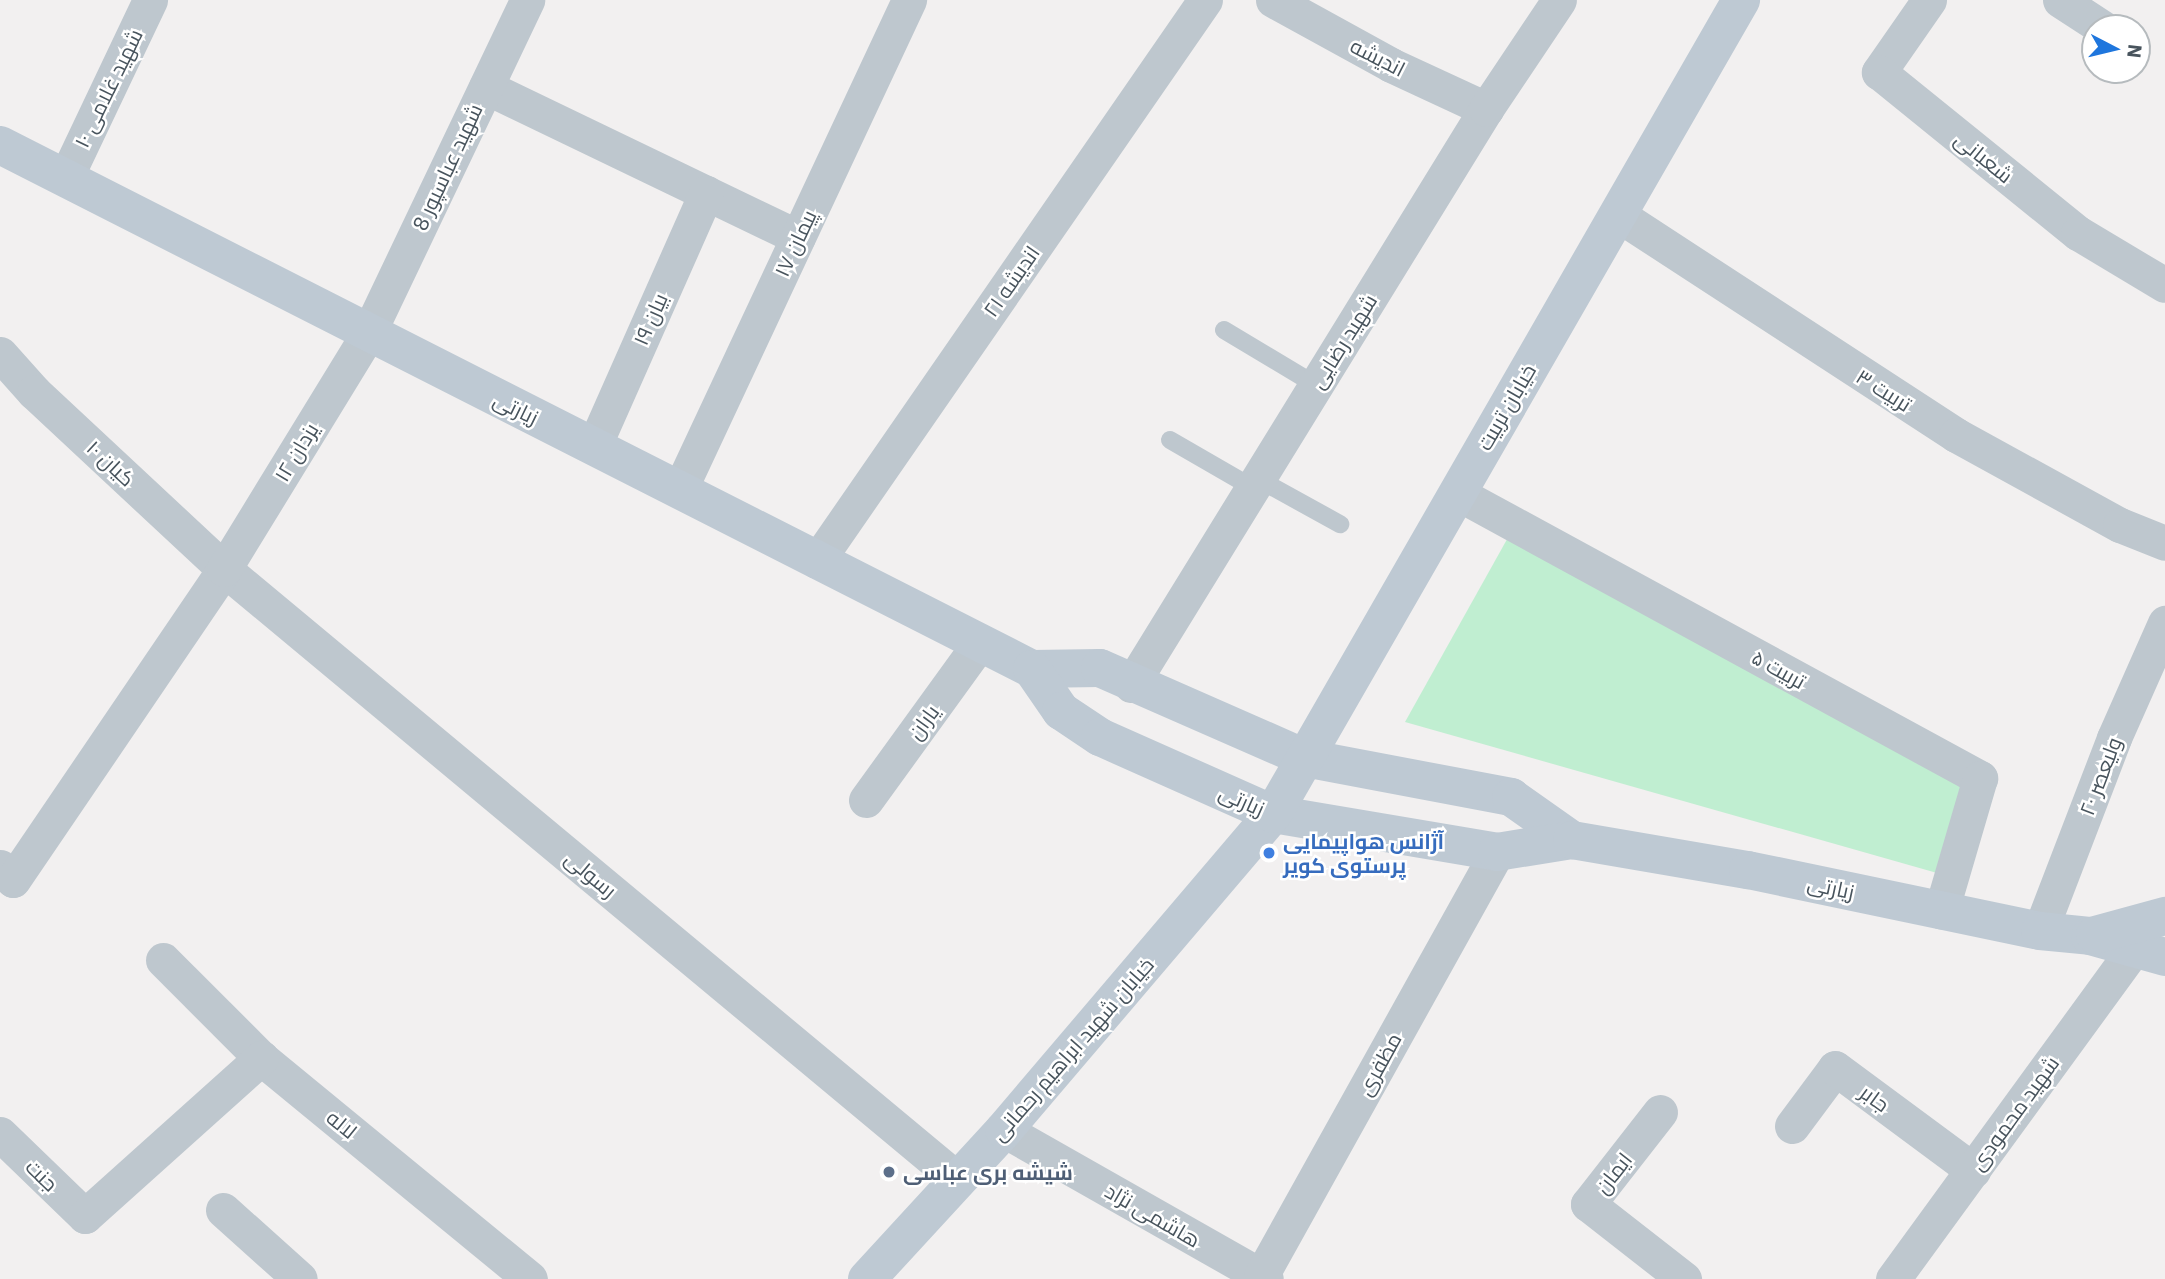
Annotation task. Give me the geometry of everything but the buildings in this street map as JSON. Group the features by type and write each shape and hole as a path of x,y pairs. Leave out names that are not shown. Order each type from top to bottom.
{"street":[{"name":"شهید غلامی ۱۰","path":"66,177 150,0"},
{"name":"شهید عباسپور 8","path":"368,334 527,0"},
{"name":"پیمان ۱۷","path":"681,487 909,0"},
{"name":"اندیشه ۲۱","path":"817,561 1205,0"},
{"name":"شهید رضایی","path":"1132,685 1486,109 1559,0"},
{"name":"خیابان تربیت","path":"1273,814 1741,0"},
{"name":"شعبانی","path":"1928,0 1879,72 2078,233 2165,285"},
{"path":"2060,0 2082,14"},
{"name":"اندیشه","path":"1285,3 1391,65 1486,109"},
{"path":"486,87 798,237"},
{"name":"زیارتی","path":"0,145 368,334 681,487 817,561 1032,669 1100,668 1132,685 1305,758 1511,797 1572,840"},
{"name":"بیان ۱۹","path":"594,446 706,193"},
{"name":"تربیت ۳","path":"1617,214 1955,435 2120,525 2165,542"},
{"name":"یزدان ۱۲","path":"0,867 13,880 224,569 368,334"},
{"name":"کیان ۱۰","path":"0,354 34,392 224,569"},
{"name":"تربیت ۵","path":"1457,493 1980,778 1941,911"},
{"name":"رسولی","path":"224,569 957,1179"},
{"name":"ولیعصر ۲۰","path":"2040,932 2114,738 2165,623"},
{"name":"یاران","path":"866,800 979,644"},
{"name":"زیارتی","path":"1032,669 1060,711 1100,737 1273,814 1497,852 1572,840 1748,870 2040,932 2090,936"},
{"name":"خیابان شهید ابراهیم رحمانی","path":"867,1279 1004,1130 1273,814"},
{"name":"مظفری","path":"1263,1278 1497,852"},
{"path":"2090,936 2165,916"},
{"path":"2090,936 2150,952"},
{"name":"شهید محمودی","path":"1893,1279 1973,1170 2150,952"},
{"name":"لاله","path":"163,960 261,1058 530,1279"},
{"name":"جنت","path":"0,1134 85,1216 261,1058"},
{"name":"جابر","path":"1792,1126 1835,1068 1973,1170"},
{"name":"ایمان","path":"1660,1112 1588,1204 1683,1279"},
{"name":"هاشمی نژاد","path":"1004,1130 1263,1278"},
{"path":"223,1210 300,1279"}],"lane":[{"path":"1224,330 1316,385"},
{"path":"1170,440 1340,524"}],"green space":[{"path":"1515,525 1965,770 1937,873 1405,722"}],"place":[{"name":"آژانس هواپیمایی پرستوی کویر","path":"1269,853"},
{"name":"شیشه بری عباسی","path":"889,1172"}]}
